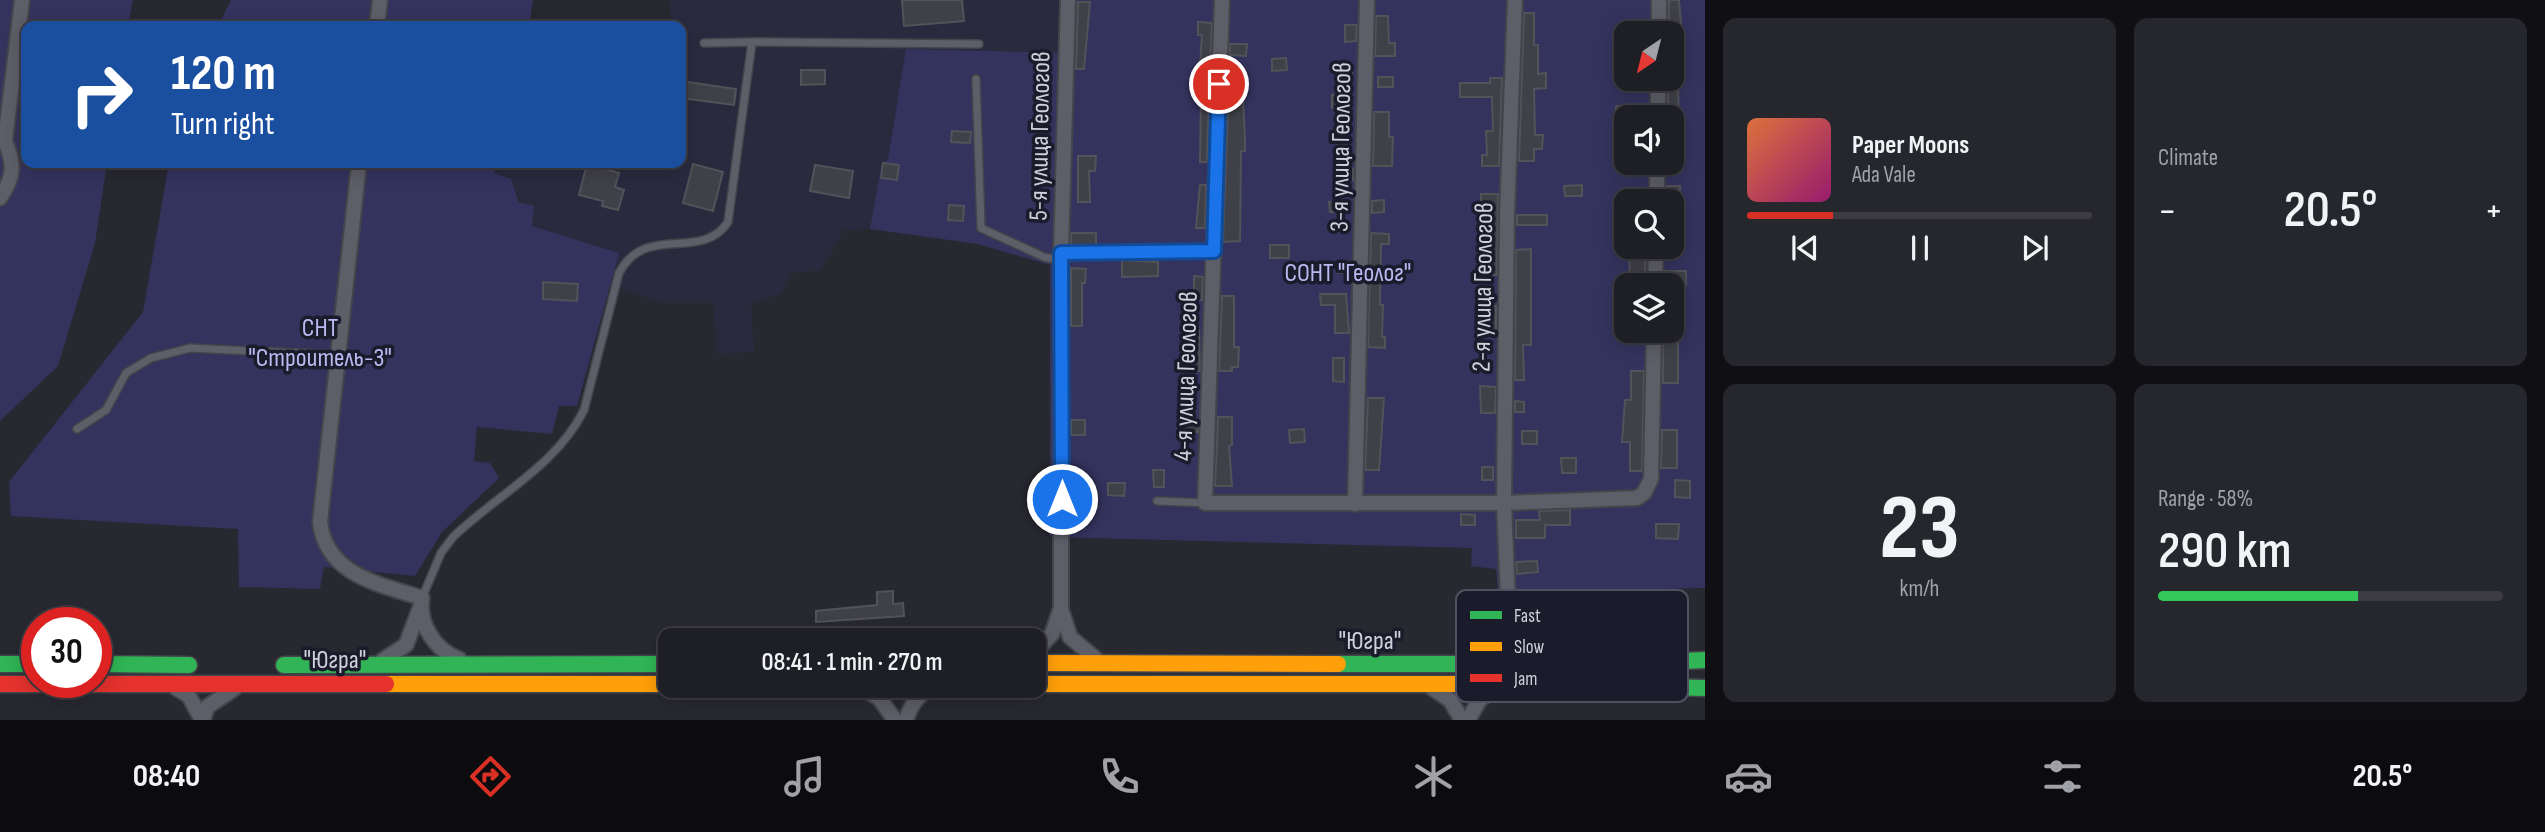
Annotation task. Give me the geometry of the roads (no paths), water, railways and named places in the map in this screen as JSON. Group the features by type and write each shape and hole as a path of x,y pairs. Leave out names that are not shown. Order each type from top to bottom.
{"highway":[{"name":"\"Югра\"","path":"1046,663 1456,664"},
{"path":"0,664 21,664"},
{"path":"112,664 201,665"},
{"name":"\"Югра\"","path":"270,665 658,664"},
{"name":"\"Югра\"","path":"1046,684 1456,683"},
{"name":"\"Югра\"","path":"0,684 658,684"}],"street":[{"path":"0,198 13,171 13,159 3,141 22,0"},
{"path":"378,21 380,0"},
{"name":"5-я улица Геологов","path":"1061,608 1061,257 1063,84 1068,0"},
{"name":"4-я улица Геологов","path":"1205,503 1222,0"},
{"name":"3-я улица Геологов","path":"1355,504 1367,0"},
{"name":"2-я улица Геологов","path":"1508,590 1504,503 1507,214 1515,0"},
{"path":"1659,0 1659,21"},
{"path":"358,168 320,522 324,542 344,569 421,601"},
{"path":"1205,503 1504,503 1627,500 1644,493 1651,479 1654,343"},
{"path":"368,664 387,660 406,645 416,626 421,601"},
{"path":"421,601 430,638 447,653 473,664"},
{"path":"1046,640 1052,634 1061,608"},
{"path":"1061,608 1066,628 1076,645 1092,657 1116,664"},
{"path":"164,683 189,696 203,720"},
{"path":"203,720 207,707 216,698 247,683"},
{"path":"1420,683 1434,688 1450,700 1461,720"},
{"path":"879,698 895,720"},
{"path":"906,720 910,708 918,698"},
{"path":"1468,720 1478,702"}],"lane":[{"path":"421,601 436,562 453,537 554,453 576,427 584,410 619,273 626,260 633,252 648,246 710,240 721,233 728,222 752,42"},
{"path":"704,43 979,44"},
{"path":"976,79 981,228 1044,257 1214,251"},
{"path":"77,429 106,410 126,373 151,358 171,351 190,348 337,355"},
{"path":"1157,500 1205,503"}],"park label":[{"name":"СОНТ \"Геолог\"","path":"1348,272"},
{"name":"СНТ \"Строитель-3\"","path":"320,342"}]}
